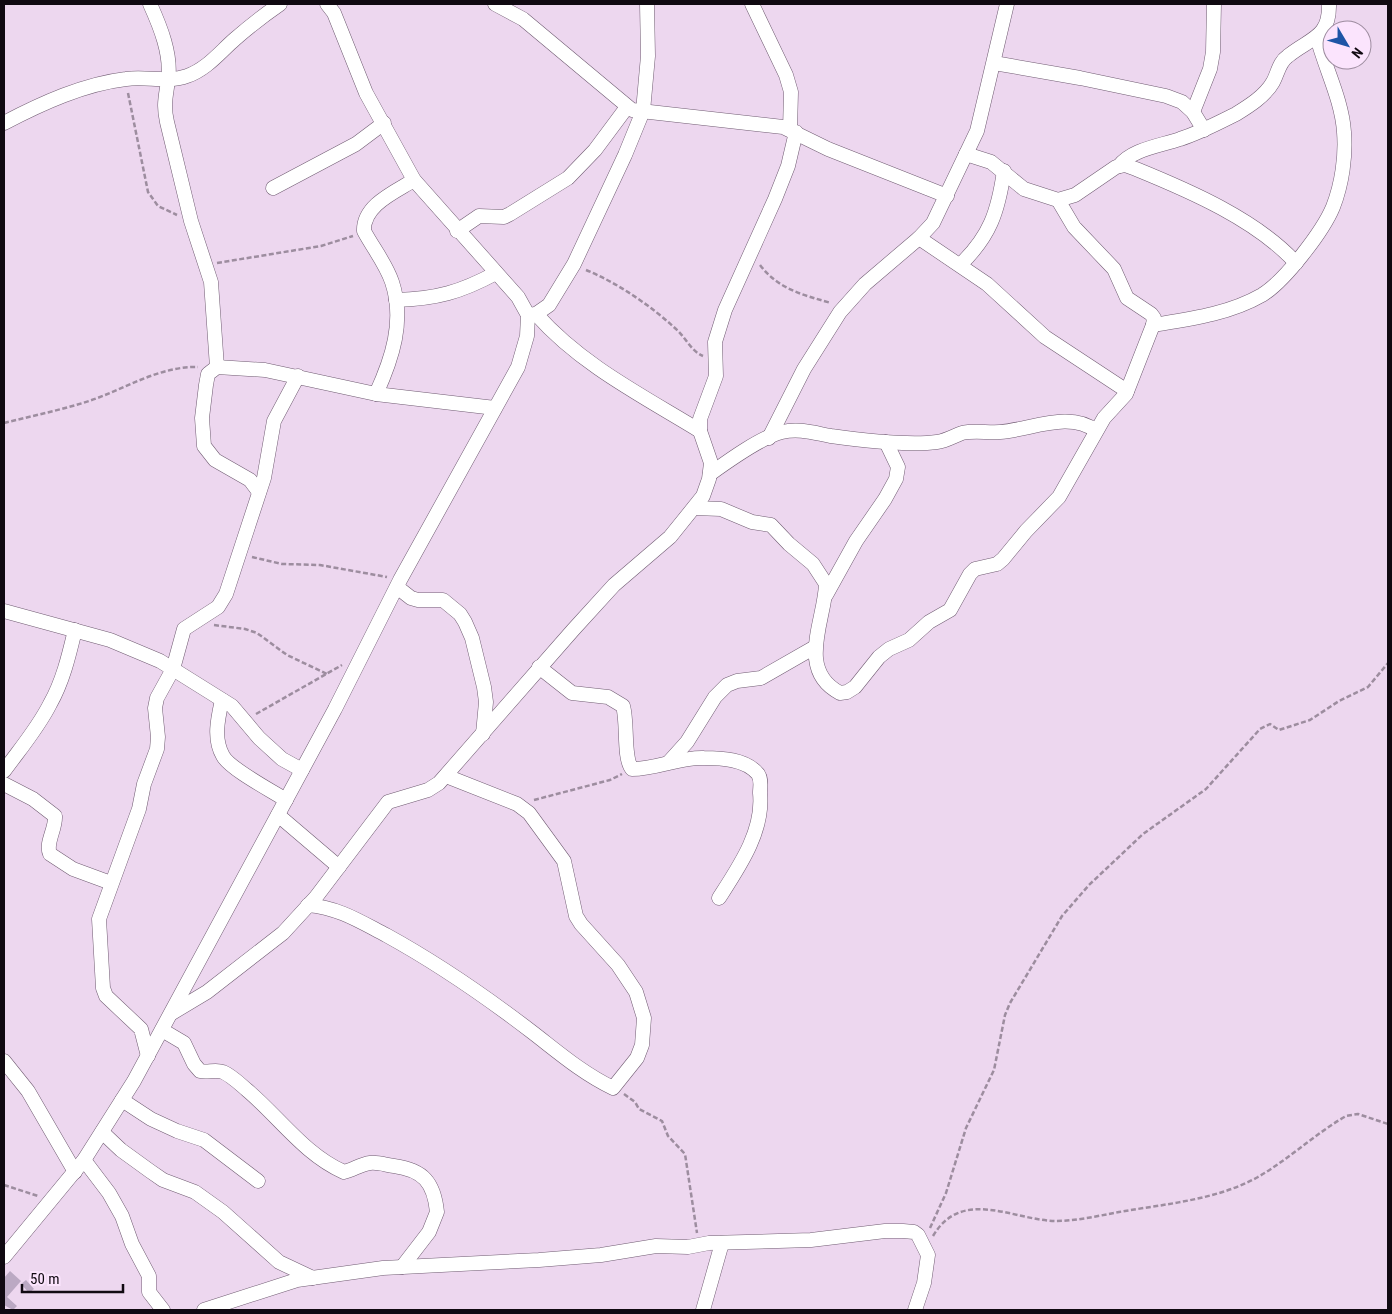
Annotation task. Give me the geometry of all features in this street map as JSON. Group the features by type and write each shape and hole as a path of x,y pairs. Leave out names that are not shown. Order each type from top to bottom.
{"street":[{"path":"150,4 161,32 168,65 164,108 191,221 211,282 214,369 206,386 202,418 204,446 215,460 250,480 259,492"},
{"path":"4,123 60,97 125,79 152,77 168,80 187,76 204,68 260,17 280,4"},
{"path":"327,4 334,13 366,93 414,180 457,231 532,315 589,363 700,431"},
{"path":"495,4 522,18 627,107 643,111 735,121 793,131 828,149 947,196"},
{"path":"4,1257 84,1160 148,1056 302,770 399,583 518,367 532,315 549,305 574,264 643,111 648,56 647,4"},
{"path":"172,1013 207,992 283,933 339,867 388,802 428,790 446,776 614,585 670,537 703,496 710,474 708,449 700,431 700,419 716,376 715,342 725,310 776,199 788,166 793,131 791,92 786,75 752,4"},
{"path":"769,438 823,336 845,307 865,284 919,238 933,223 977,131 1007,4"},
{"path":"1193,112 1210,69 1213,52 1214,4"},
{"path":"966,154 992,162 1004,171 1015,184 1024,189 1058,200 1075,195 1119,166 1130,156 1204,130 1259,98 1274,81 1284,59 1317,37 1329,21 1329,4"},
{"path":"1153,325 1199,318 1235,307 1264,294 1296,264 1333,208 1345,155 1344,130 1317,37"},
{"path":"994,63 1166,96 1182,102 1193,112 1204,130"},
{"path":"457,231 479,216 504,217 568,178 595,150 627,107"},
{"path":"273,188 356,144 384,123"},
{"path":"1119,166 1124,165 1155,177 1255,227 1277,244 1296,264"},
{"path":"960,265 980,245 990,226 999,204 1004,171"},
{"path":"376,394 390,364 395,342 396,300 392,282 364,231 363,222 368,213 377,204 414,180"},
{"path":"695,508 721,509 752,522 771,525 789,544 813,564 826,584 826,595 815,647 817,664 828,684 840,693 847,692 855,687 879,657 890,649 910,640 929,622 950,610 965,580 975,569 997,564 1010,553 1026,531 1059,497 1109,410 1121,400 1127,390 1153,325 1151,314 1125,295 1114,269 1074,227 1058,200"},
{"path":"919,238 960,265 1004,298 1045,337 1127,390"},
{"path":"396,300 428,299 452,294 496,273"},
{"path":"214,369 265,370 376,394 495,408"},
{"path":"148,1056 142,1029 106,996 102,988 99,919 138,810 148,772 157,749 158,736 155,708 157,698 173,669 184,629 202,620 218,608 226,594 264,478 274,421 298,376"},
{"path":"710,474 735,456 780,432 798,429 838,437 886,442 935,442 974,431 1001,432 1026,426 1074,421 1088,425 1096,431"},
{"path":"826,595 856,541 885,499 896,479 898,467 886,442"},
{"path":"399,583 418,600 443,600 456,610 465,622 472,638 484,687 486,702 483,734"},
{"path":"4,611 129,647 173,669 232,706 271,749 302,770"},
{"path":"4,771 40,722 52,702 66,664 75,630"},
{"path":"669,762 687,742 715,698 727,684 761,678 815,647"},
{"path":"540,667 572,693 608,697 623,706 627,729 627,760 632,769 705,758 739,762 757,773 761,781 761,812 739,868 719,898"},
{"path":"222,700 217,724 217,737 223,757 231,765 286,800"},
{"path":"308,905 329,907 346,914 420,954 465,983 586,1074 613,1088 637,1058 642,1045 645,1032 641,1001 626,976 576,916 568,874 559,852 529,813 517,804 446,776"},
{"path":"4,784 33,799 55,816 55,823 48,845 50,854 73,869 111,883"},
{"path":"278,815 339,867"},
{"path":"162,1030 184,1043 194,1064 200,1071 221,1071 229,1075 260,1101 308,1148 333,1167 344,1172 372,1162 417,1170 428,1183 437,1212 429,1232 402,1267"},
{"path":"4,1061 28,1091 75,1172"},
{"path":"122,1100 151,1119 177,1131 204,1140 258,1181"},
{"path":"102,1132 121,1150 163,1180 195,1192 222,1212 279,1262 313,1278"},
{"path":"84,1160 109,1193 122,1216 132,1244 149,1276 149,1292 163,1310"},
{"path":"204,1310 297,1280 402,1267 539,1260 602,1255 656,1246 688,1247 722,1243 811,1240 903,1231 914,1232 925,1246 927,1269 916,1310"},
{"path":"703,1310 722,1243"}],"path":[{"path":"125,79 142,170 151,199 164,210 191,221"},
{"path":"205,265 321,246 364,231"},
{"path":"753,248 761,266 781,286 845,307"},
{"path":"574,264 614,283 677,330 695,352 716,360"},
{"path":"4,423 87,402 140,380 173,370 195,367 214,369"},
{"path":"239,552 262,561 320,565 399,583"},
{"path":"202,620 218,627 245,629 257,633 287,655 327,674"},
{"path":"245,720 363,653"},
{"path":"925,1246 946,1193 966,1128 994,1070 1005,1015 1010,1003 1062,916 1089,885 1143,834 1206,789 1260,729 1270,724 1282,730 1310,720 1339,701 1368,687 1388,664"},
{"path":"517,804 610,780 632,769"},
{"path":"613,1088 632,1099 639,1109 662,1121 668,1136 685,1154 699,1245"},
{"path":"925,1246 939,1227 966,1211 992,1209 1054,1221 1183,1201 1232,1188 1257,1177 1346,1116 1358,1114 1388,1124"},
{"path":"4,1185 51,1201"}],"building":[{"path":"10,1271 21,1281 7,1297 17,1306 13,1310 4,1305 4,1278"},
{"path":"26,1280 34,1289 29,1293 21,1284"}]}
